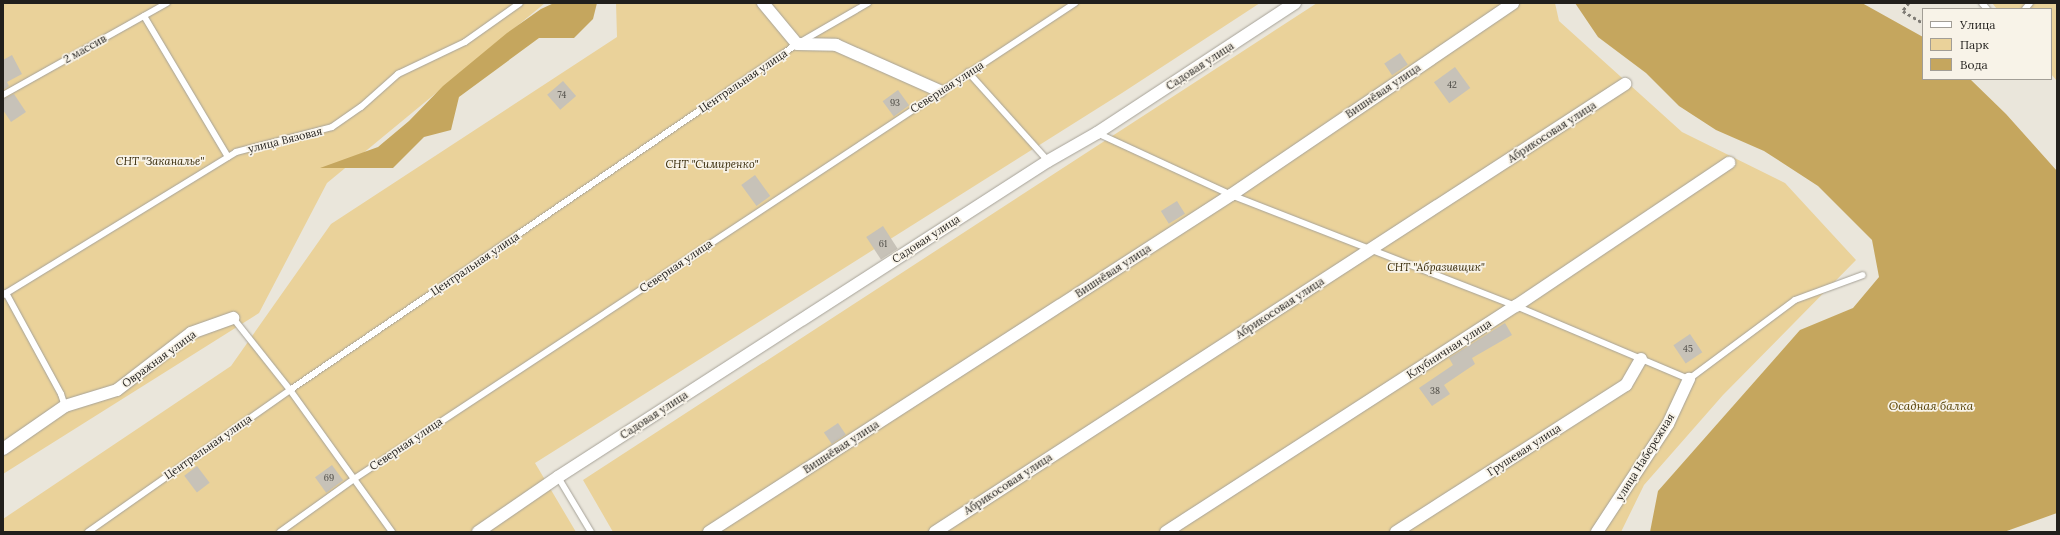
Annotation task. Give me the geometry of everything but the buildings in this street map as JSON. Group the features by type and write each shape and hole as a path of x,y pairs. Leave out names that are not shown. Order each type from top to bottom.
{"street":[{"path":"763,3 797,44 836,45 940,91"},
{"name":"Садовая улица","path":"478,532 558,477 1048,161 1097,133 1295,3"},
{"name":"Вишнёвая улица","path":"709,532 1231,195 1513,3"},
{"name":"Абрикосовая улица","path":"935,532 1625,84"},
{"name":"Клубничная улица","path":"1166,532 1516,306 1729,163"},
{"name":"Овражная улица","path":"3,449 65,406 117,390 191,333 233,318"},
{"name":"Грушевая улица","path":"1396,532 1626,384 1641,359"},
{"name":"улица Набережная","path":"1597,532 1668,424 1688,379"}],"lane":[{"name":"2 массив","path":"3,95 167,3"},
{"name":"улица Вязовая","path":"4,294 228,157 276,140 332,128 361,107 398,74 465,42 520,3"},
{"name":"Центральная улица","path":"88,532 290,390 797,44 868,3"},
{"name":"Северная улица","path":"280,532 354,479 968,72 1075,3"},
{"path":"144,16 228,157"},
{"path":"968,72 1048,161"},
{"path":"1097,133 1231,195 1368,250 1516,306 1688,379 1795,300 1863,276"},
{"path":"4,294 61,394 65,406"},
{"path":"233,318 290,390 392,532"},
{"path":"558,477 591,532"}],"path":[{"path":"1909,3 1903,11 1922,22"}],"green space":[{"name":"СНТ \"Заканалье\"","path":"3,3 545,3 327,183 259,313 3,474"},
{"name":"СНТ \"Симиренко\"","path":"616,3 1260,3 1122,93 535,463 576,532 3,532 3,519 231,366 331,224 617,37"},
{"name":"СНТ \"Абразивщик\"","path":"1317,3 1555,3 1559,21 1682,132 1785,183 1856,260 1723,395 1644,485 1621,532 613,532 583,480"},
{"path":"1992,3 2057,3 2057,81 2052,75 2052,8 1996,8"}],"water":[{"path":"554,3 597,3 593,19 574,38 539,38 459,97 451,130 424,137 393,168 320,168 378,147 409,121 443,86 507,33 541,9"},
{"name":"Осадная балка","path":"1575,3 1862,3 1922,36 1922,80 1971,80 2006,114 2057,171 2057,513 2004,532 1650,532 1658,491 1800,330 1853,308 1879,277 1872,240 1818,186 1764,151 1716,130 1679,106 1646,73 1598,37"}]}
